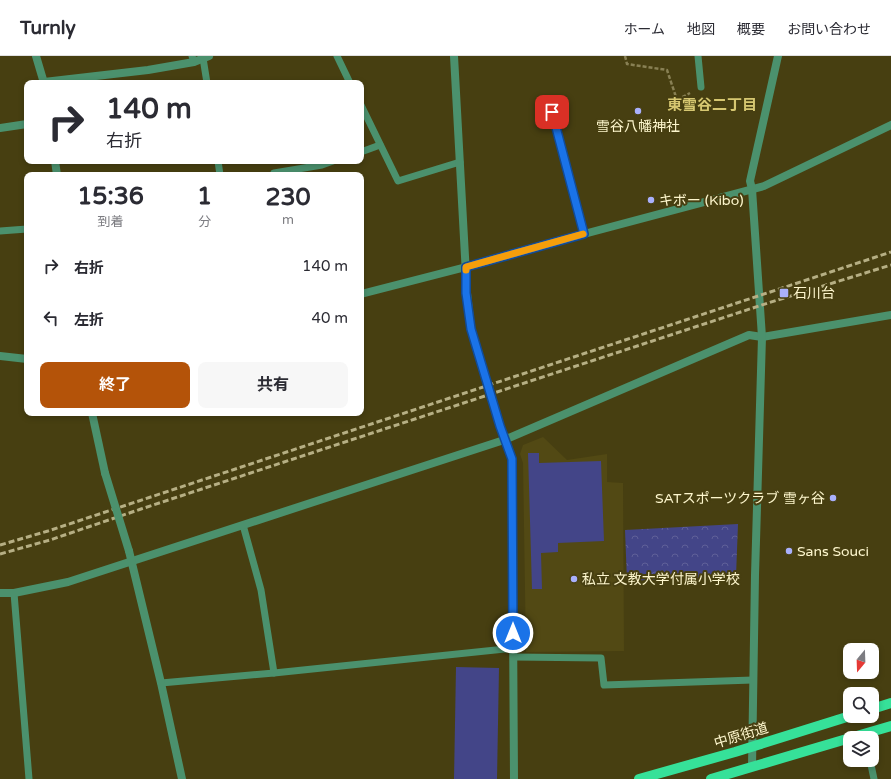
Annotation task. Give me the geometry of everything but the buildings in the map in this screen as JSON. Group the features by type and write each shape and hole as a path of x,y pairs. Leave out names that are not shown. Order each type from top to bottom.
{"main road":[{"path":"879,707 891,703"},
{"name":"中原街道","path":"639,779 843,718"},
{"path":"878,731 891,726"},
{"path":"711,779 843,740"}],"street":[{"path":"36,56 43,80"},
{"path":"454,56 466,267 466,293 471,329 504,440 512,459 514,779"},
{"path":"752,767 762,337 752,190 750,180 778,56"},
{"path":"68,80 148,70 206,57"},
{"path":"0,128 24,124"},
{"path":"364,293 752,190 764,186 891,125"},
{"path":"0,593 14,593 68,582 504,440 749,335 762,337 891,315"},
{"path":"0,356 24,359"},
{"path":"93,416 105,473 133,561 182,779"}],"lane":[{"path":"337,56 349,80"},
{"path":"698,56 701,87"},
{"path":"206,57 206,80"},
{"path":"364,111 398,181 460,162"},
{"path":"552,112 584,234"},
{"path":"364,151 380,145"},
{"path":"280,172 325,164"},
{"path":"0,231 24,229"},
{"path":"243,525 261,590 274,673"},
{"path":"14,593 30,779"},
{"path":"161,683 514,653 601,658 604,685 753,680"},
{"path":"871,767 874,779"}],"path":[{"path":"625,56 627,64 668,70 677,100 702,107"}],"shaded area":[{"name":"私立 文教大学付属小学校","path":"543,437 567,460 607,454 607,482 623,483 624,651 526,652 523,463 520,454 523,445"}],"green space":[{"path":"528,453 539,453 539,463 601,461 604,541 558,543 558,552 541,553 542,589 532,589"},
{"path":"738,524 736,576 627,581 625,530"},
{"path":"456,667 499,668 497,779 454,779"}],"railway":[{"path":"0,545 48,531 891,252"},
{"path":"0,554 50,540 768,303 891,265"}],"slow traffic":[{"path":"466,270 466,267 583,234"}],"place":[{"name":"雪谷八幡神社","path":"638,111"},
{"name":"キボー (Kibo)","path":"651,200"},
{"name":"石川台","path":"784,293"},
{"name":"SATスポーツクラブ 雪ヶ谷","path":"833,498"},
{"name":"Sans Souci","path":"789,551"},
{"name":"私立 文教大学付属小学校","path":"574,579"}],"district":[{"name":"東雪谷二丁目","path":"712,105"}],"route":[{"path":"513,633 512,459 504,440 471,329 466,293 466,267 584,234 552,112"}]}
